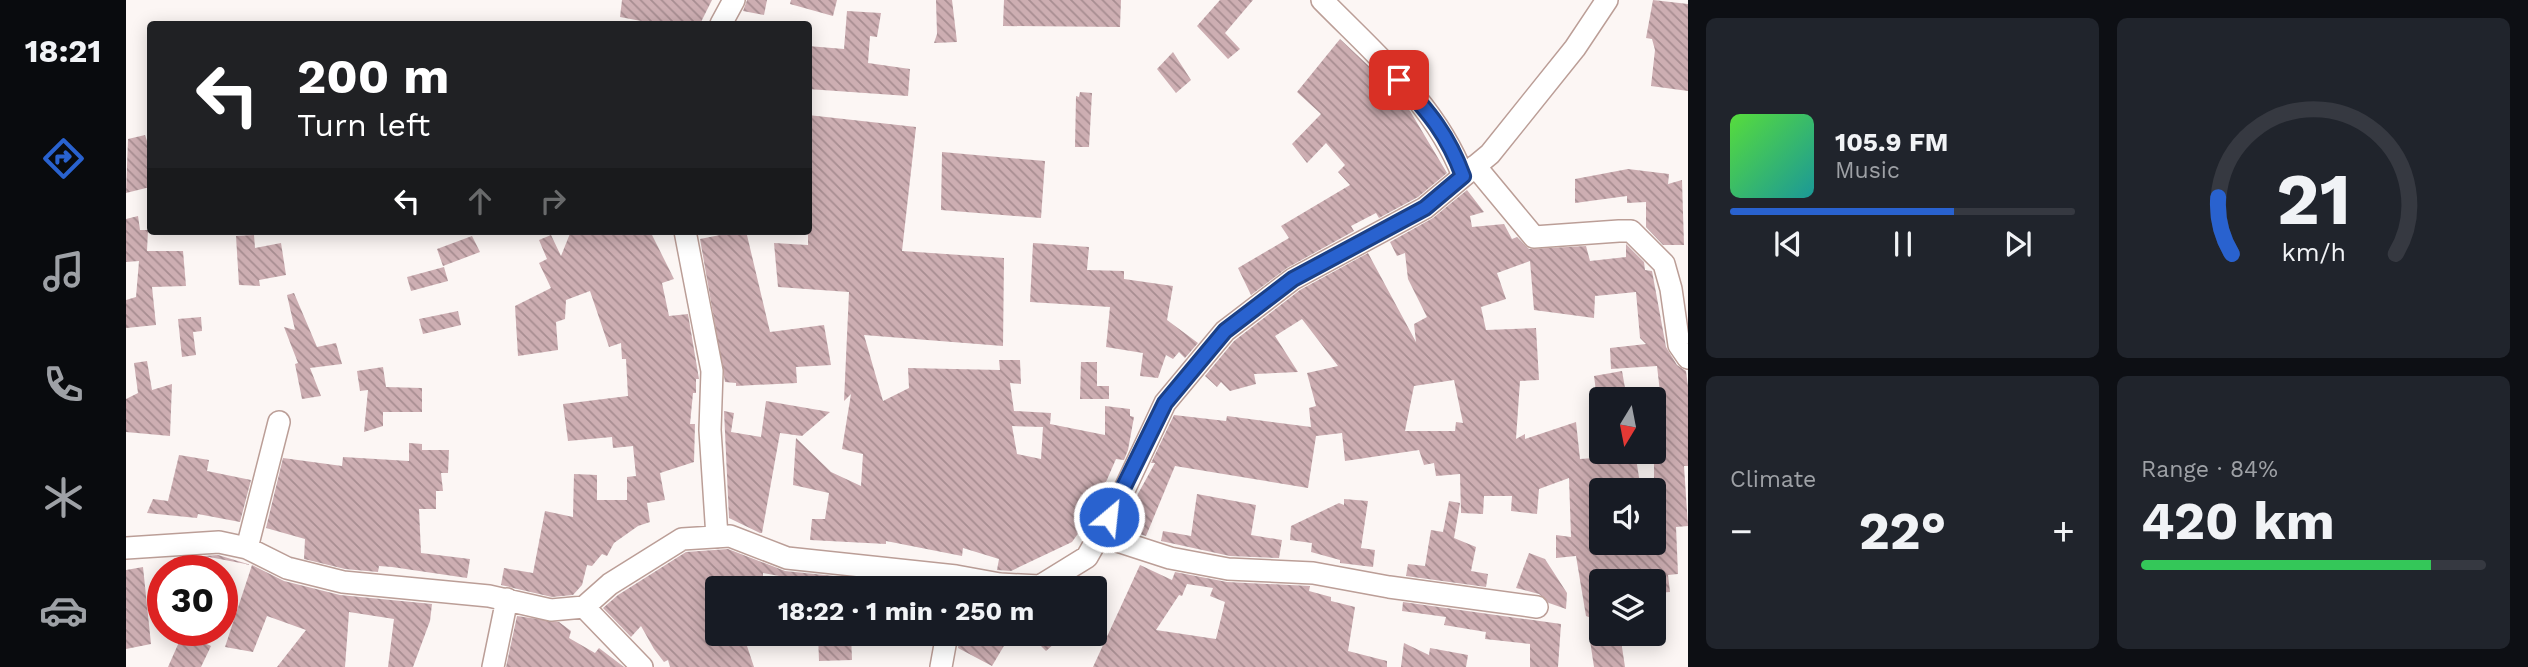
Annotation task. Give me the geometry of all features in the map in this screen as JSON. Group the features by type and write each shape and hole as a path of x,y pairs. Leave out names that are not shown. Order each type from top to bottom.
{"street":[{"path":"723,21 734,0"},
{"path":"1322,0 1437,121 1469,171 1534,237 1619,231 1631,231 1637,236 1664,264 1671,289 1679,345 1688,358"},
{"path":"1056,576 1087,557 1165,403 1225,331 1293,279 1425,208 1489,154 1576,48 1607,0"},
{"path":"686,235 712,371 710,430 717,537"},
{"path":"247,548 279,422"},
{"path":"126,548 219,542 247,548 288,568 343,582 507,599 551,610 584,607 610,584 682,539 730,536 787,558 913,576"},
{"path":"1099,536 1170,558 1228,569 1313,573 1389,587 1536,607"},
{"path":"493,667 507,599"},
{"path":"584,607 642,667"},
{"path":"941,667 945,646"}],"building":[{"path":"622,0 712,0 702,21 641,21 620,17"},
{"path":"747,0 767,0 764,15 743,11"},
{"path":"791,0 837,0 833,16 790,4"},
{"path":"936,0 952,0 957,42 934,43 937,34"},
{"path":"1004,0 1121,0 1120,27 1003,26"},
{"path":"1220,0 1253,0 1225,33 1240,49 1228,59 1197,26"},
{"path":"1653,0 1688,4 1688,91 1651,86 1655,50 1652,39 1646,38"},
{"path":"847,11 881,13 877,37 870,36 868,63 910,69 908,96 812,89 812,46 844,49"},
{"path":"1340,39 1410,111 1447,173 1418,197 1379,218 1376,213 1351,226 1354,231 1287,268 1251,295 1238,268 1289,238 1281,226 1350,185 1338,172 1345,165 1326,143 1307,163 1292,144 1321,114 1297,92"},
{"path":"1173,52 1191,80 1176,93 1157,69"},
{"path":"1080,92 1092,93 1089,147 1075,147 1076,96 1079,97"},
{"path":"812,115 916,127 902,251 1004,258 1003,346 864,335 883,401 909,388 908,368 1000,370 999,360 1020,360 1021,384 1010,383 1014,411 1051,413 1050,424 1105,435 1105,406 1130,409 1130,416 1134,417 1124,460 1116,459 1092,514 1072,542 1011,571 997,570 999,559 963,548 962,556 886,541 886,544 810,540 812,519 825,519 829,493 793,485 796,438 831,472 861,486 863,454 842,449 851,394 844,401 849,292 778,287 774,243 808,245 808,235 812,235","holes":["1012,426 1043,427 1041,459 1017,454"]},
{"path":"145,135 147,188 126,193 128,139"},
{"path":"942,152 1045,161 1041,218 941,210"},
{"path":"1628,169 1669,174 1668,184 1682,180 1684,245 1663,245 1646,227 1646,202 1627,203 1627,196 1575,203 1575,179"},
{"path":"1467,190 1484,212 1470,216 1472,227 1504,224 1512,239 1517,237 1529,249 1586,246 1590,261 1626,257 1626,244 1644,262 1645,270 1652,271 1666,347 1677,365 1686,371 1688,386 1688,466 1684,466 1688,526 1676,527 1678,574 1668,575 1670,592 1666,592 1666,569 1589,569 1589,617 1586,616 1576,556 1556,558 1556,535 1571,537 1569,478 1539,489 1537,514 1511,511 1512,496 1484,496 1483,514 1461,513 1460,474 1436,476 1434,463 1424,465 1419,450 1345,461 1342,433 1316,436 1308,488 1175,466 1146,536 1119,528 1155,463 1151,463 1174,415 1226,421 1227,416 1311,427 1309,408 1316,406 1307,373 1338,366 1302,319 1275,336 1298,372 1254,374 1256,384 1230,391 1221,382 1217,387 1205,376 1234,341 1300,290 1368,253 1416,342 1414,324 1427,317 1408,279 1405,253 1397,256 1390,242 1433,218","holes":["1454,380 1463,423 1456,422 1455,431 1405,431 1414,386"]},
{"path":"138,216 140,230 147,230 147,251 183,251 186,286 152,287 156,325 126,328 126,300 136,297 139,261 126,262 126,219"},
{"path":"254,235 255,248 281,243 286,275 259,280 260,286 239,285 236,236"},
{"path":"551,235 561,256 569,235 652,235 674,279 662,283 669,316 688,314 699,379 696,379 696,393 693,393 690,424 695,424 694,462 660,473 665,500 647,503 650,522 638,526 614,543 607,556 602,554 592,566 587,565 582,585 573,595 552,597 501,585 504,568 533,573 545,511 573,517 574,474 597,475 597,500 627,500 627,477 636,476 633,446 613,448 612,437 568,441 563,404 628,396 626,359 622,359 621,343 609,347 590,291 566,300 565,319 556,322 558,350 518,356 515,306 551,288 539,263 547,259 539,240"},
{"path":"720,235 747,235 770,332 824,325 831,365 796,367 797,383 736,386 736,383 725,382 700,239"},
{"path":"472,236 480,252 443,266 437,249"},
{"path":"1033,243 1089,247 1087,270 1124,271 1124,279 1173,286 1167,320 1198,343 1185,358 1179,352 1173,359 1166,355 1158,378 1140,376 1143,353 1106,347 1110,307 1030,302"},
{"path":"444,267 448,281 411,291 407,277"},
{"path":"294,293 317,347 336,343 342,364 310,368 321,396 302,399 295,364 298,363 284,327 295,330 287,295"},
{"path":"458,311 461,325 423,334 419,319"},
{"path":"201,317 202,331 193,332 196,355 182,357 178,319"},
{"path":"147,361 152,390 172,384 170,436 126,432 126,399 138,393 134,363"},
{"path":"1081,362 1097,362 1097,386 1109,386 1109,399 1080,399"},
{"path":"383,367 386,387 422,388 422,412 383,412 383,426 364,432 368,390 360,391 357,371"},
{"path":"1622,371 1625,387 1595,387 1594,376"},
{"path":"766,401 830,412 802,436 780,433 760,533 729,518 724,411 734,413 731,432 761,437"},
{"path":"409,443 422,444 422,450 449,450 448,473 441,473 443,491 436,491 436,509 419,509 421,553 470,559 467,578 379,566 378,572 345,569 304,559 305,539 266,528 283,458 342,466 343,457 409,461"},
{"path":"179,455 209,460 207,471 251,480 240,522 198,514 197,518 147,513 153,499 168,501"},
{"path":"1197,494 1256,505 1251,535 1282,540 1279,558 1230,556 1161,541 1163,531 1191,536"},
{"path":"1344,499 1368,501 1361,548 1375,550 1373,567 1340,563 1340,560 1311,552 1312,543 1290,540 1291,526 1339,503 1344,505"},
{"path":"1449,501 1460,503 1454,538 1476,547 1471,571 1488,574 1486,587 1406,576 1408,564 1425,566 1431,530 1443,532"},
{"path":"728,549 785,571 834,576 779,576 763,573 763,576 705,576 705,646 747,646 754,667 670,667 668,660 664,662 654,649 641,626 631,637 603,608 618,595 686,552"},
{"path":"1529,553 1545,559 1567,593 1566,609 1549,603 1539,594 1516,588"},
{"path":"252,565 284,581 340,595 432,604 430,621 413,667 388,667 394,619 349,612 345,667 277,667 306,630 267,616 253,652 225,647 238,646 238,608"},
{"path":"1140,565 1172,580 1175,572 1227,582 1310,586 1309,591 1331,597 1331,601 1355,607 1348,651 1387,661 1387,667 1093,667 1103,646 1107,646 1107,637","holes":["1187,584 1213,588 1210,596 1225,602 1216,639 1156,630 1179,595 1182,596"]},
{"path":"143,567 147,645 126,649 126,570"},
{"path":"1403,602 1561,624 1558,667 1530,667 1530,644 1485,639 1486,632 1444,625 1446,617 1402,611"},
{"path":"517,616 559,622 571,631 569,638 595,653 599,648 624,667 506,667"},
{"path":"1404,643 1429,655 1430,648 1468,655 1466,667 1401,667"},
{"path":"177,646 211,646 201,667 168,667"},
{"path":"818,646 851,646 852,660 819,661"},
{"path":"958,646 1004,646 992,666"},
{"path":"1591,646 1622,646 1625,667 1594,667"}],"route":[{"path":"1109,517 1165,403 1225,331 1293,279 1366,237 1425,208 1463,176 1437,121 1399,80"}]}
